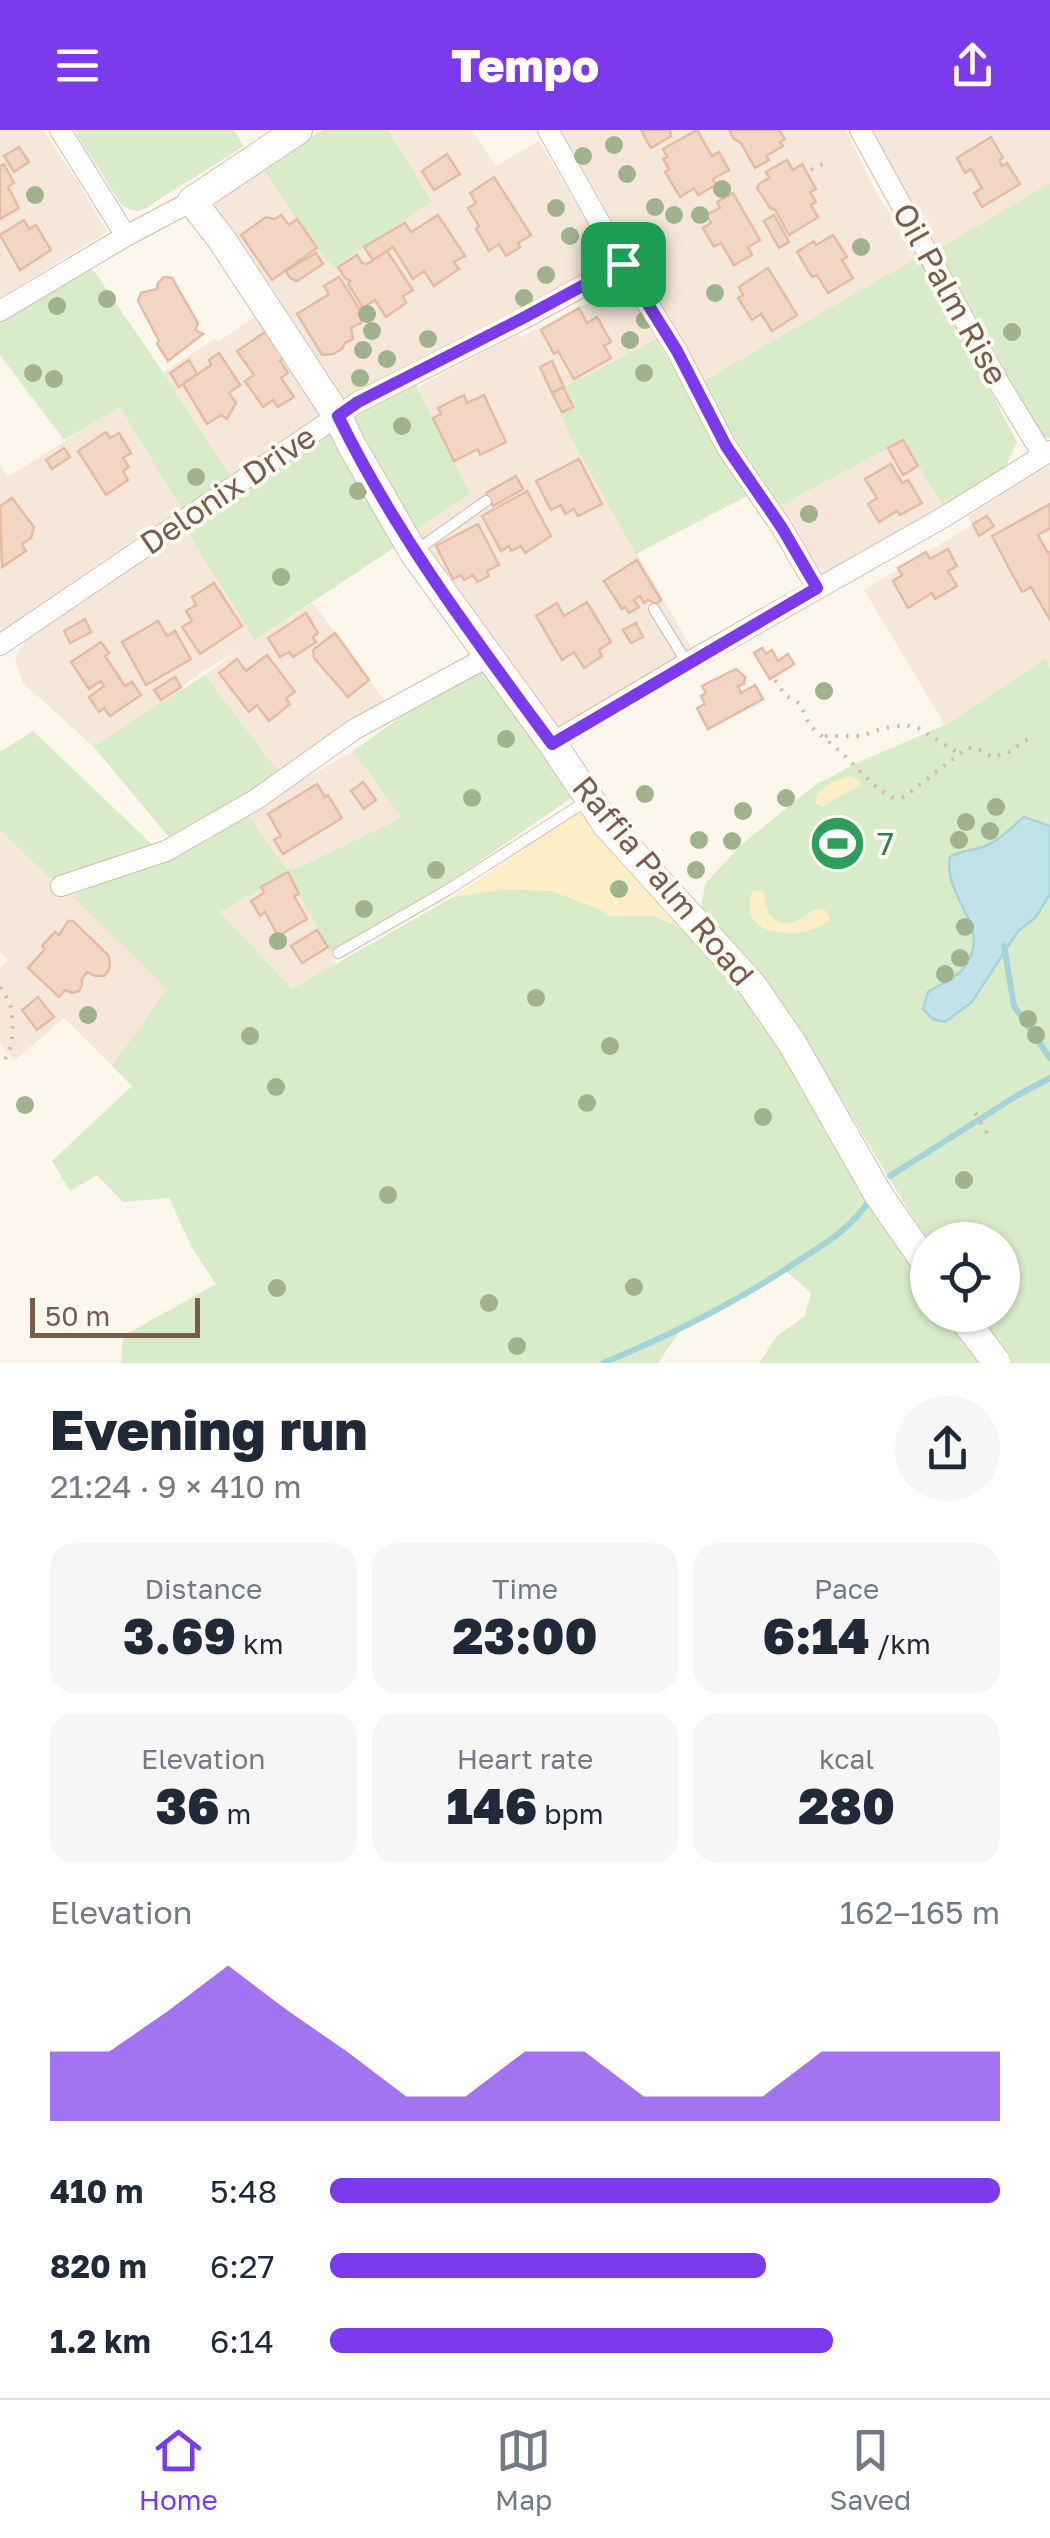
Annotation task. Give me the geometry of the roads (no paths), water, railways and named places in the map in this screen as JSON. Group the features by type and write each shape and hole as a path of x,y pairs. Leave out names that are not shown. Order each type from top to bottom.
{"street":[{"path":"60,130 126,236"},
{"path":"0,312 192,201 298,130"},
{"path":"548,130 677,351 726,446 817,588"},
{"name":"Oil Palm Rise","path":"860,130 990,366 1046,453"},
{"name":"Raffia Palm Road","path":"192,201 338,416 414,553 589,800 639,863 752,985 792,1043 878,1194 910,1240"},
{"name":"Delonix Drive","path":"0,645 358,402 623,264"},
{"path":"552,744 687,662 944,517 1046,453"},
{"path":"61,886 166,851 255,800 356,729 489,656"},
{"path":"974,1332 997,1363"}],"lane":[{"path":"414,553 486,501"},
{"path":"654,608 687,662"},
{"path":"338,953 446,891 589,800"}],"water":[{"path":"1024,817 1050,826 1050,894 1035,918 1018,931 972,1002 945,1022 933,1019 923,1009 928,992 962,970 974,941 953,887 950,857 989,844"}],"waterway":[{"path":"1004,946 1014,1006 1050,1058"},
{"path":"890,1176 1050,1078"},
{"path":"603,1363 702,1318 772,1278 837,1235 871,1198"}],"place":[{"name":"7","path":"838,844"}]}
